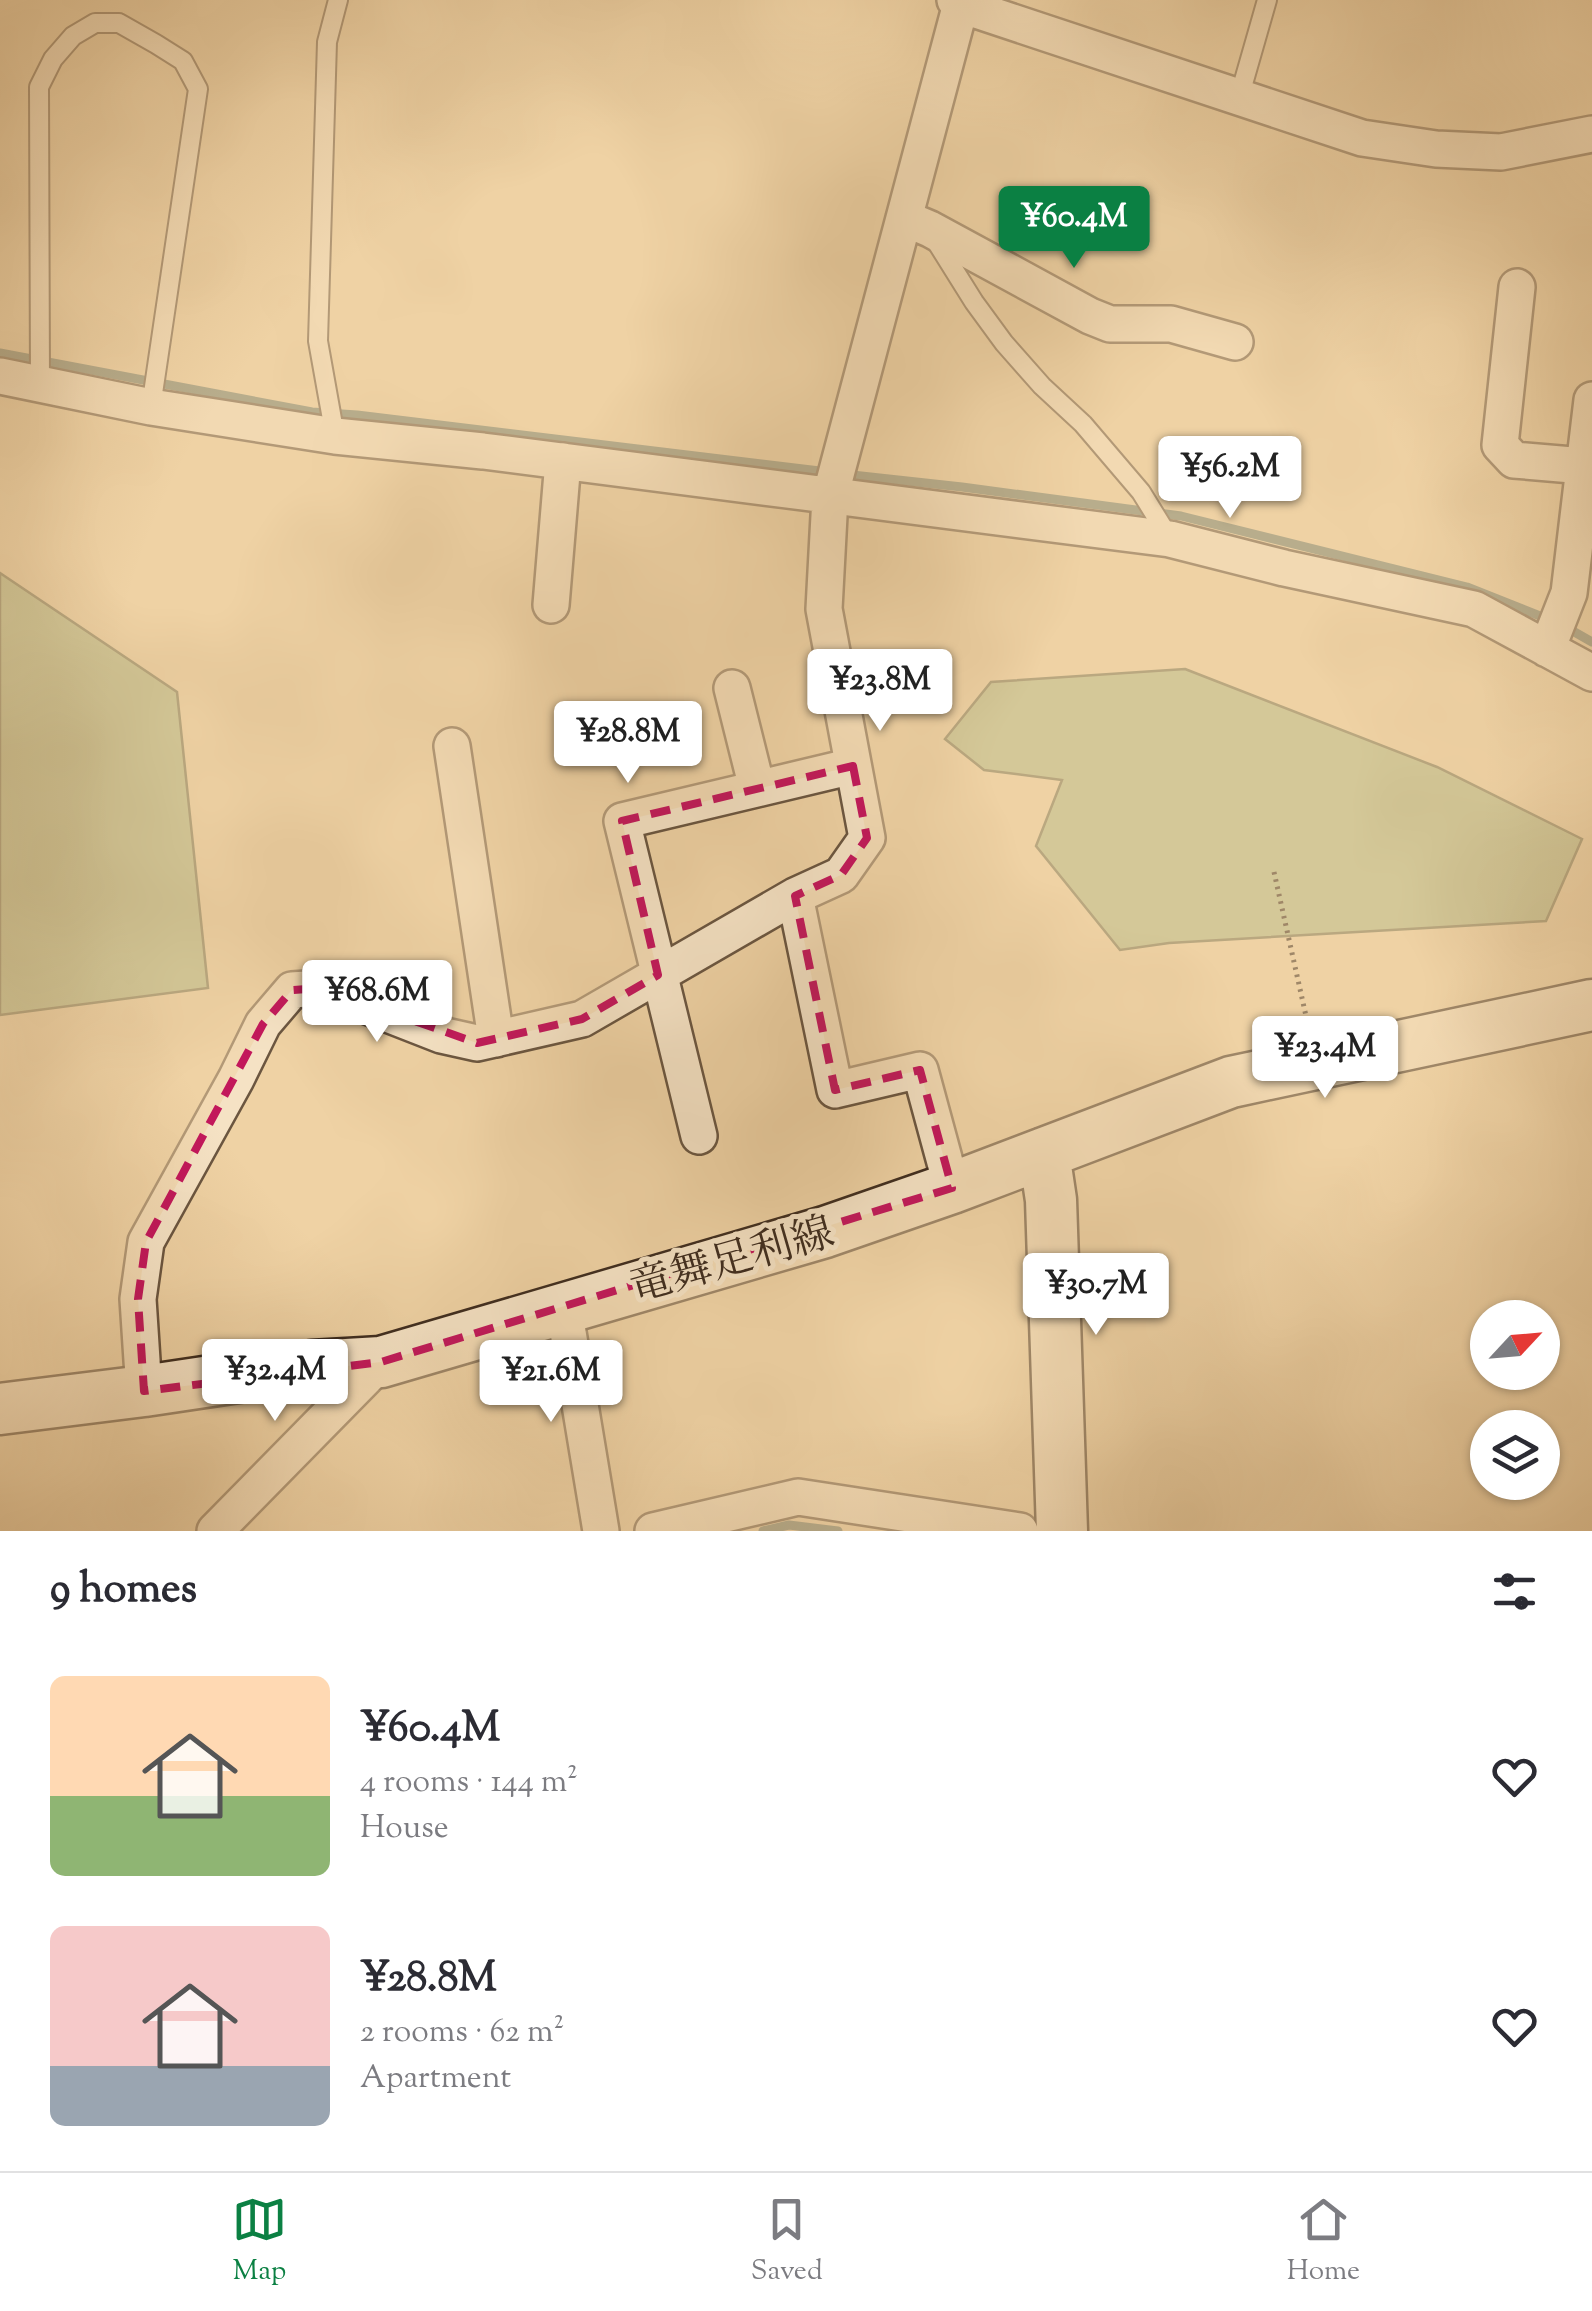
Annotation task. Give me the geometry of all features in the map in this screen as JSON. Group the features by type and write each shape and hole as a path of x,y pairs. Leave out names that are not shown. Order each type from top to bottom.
{"main road":[{"name":"竜舞足利線","path":"0,1409 312,1366 381,1362 825,1232 1232,1082 1592,1005"},
{"path":"1044,1153 1051,1200 1062,1531"}],"street":[{"path":"144,1391 138,1299 146,1242 263,1024 292,990 321,988 441,1035 477,1043 582,1019 795,896 841,875 868,838 824,609 830,496 917,224 959,2 1362,138 1436,149 1501,152 1592,134"},
{"path":"917,224 1110,324 1171,324 1235,342"},
{"path":"1518,286 1500,445 1514,460 1584,466"},
{"path":"0,376 151,408 335,436 483,450 1170,539 1284,568 1474,608 1592,673"},
{"path":"1547,649 1570,593 1592,400"},
{"path":"551,605 564,461"},
{"path":"732,688 757,788"},
{"path":"452,746 496,1039"},
{"path":"698,1136 622,821 853,766"},
{"path":"795,896 835,1090 920,1070 952,1188"},
{"path":"564,1308 601,1531"},
{"path":"215,1531 381,1362"},
{"path":"654,1531 798,1497 1020,1531"}],"lane":[{"path":"335,436 318,341 327,42 338,0"},
{"path":"1239,98 1267,0"},
{"path":"40,386 39,87 53,59 73,36 95,22 118,23 182,61 198,89 151,408"},
{"path":"917,224 936,244 1004,342 1042,386 1083,424 1141,492 1170,539"}],"path":[{"path":"1274,872 1316,1062"}],"highlighted area":[{"path":"853,766 867,838 841,875 795,896 835,1090 920,1070 952,1188 381,1362 144,1391 138,1299 146,1242 263,1024 292,990 321,988 477,1043 582,1019 658,975 622,821"}],"green space":[{"path":"0,573 177,692 208,988 0,1015"},
{"path":"1185,669 1437,767 1582,839 1546,921 1169,943 1120,950 1036,846 1062,780 984,770 945,739 991,682"}],"waterway":[{"path":"0,353 312,412 828,472"},
{"path":"843,474 1181,516 1467,587 1550,620"},
{"path":"1564,626 1592,642"},
{"path":"763,1531 789,1525 838,1531"}]}
